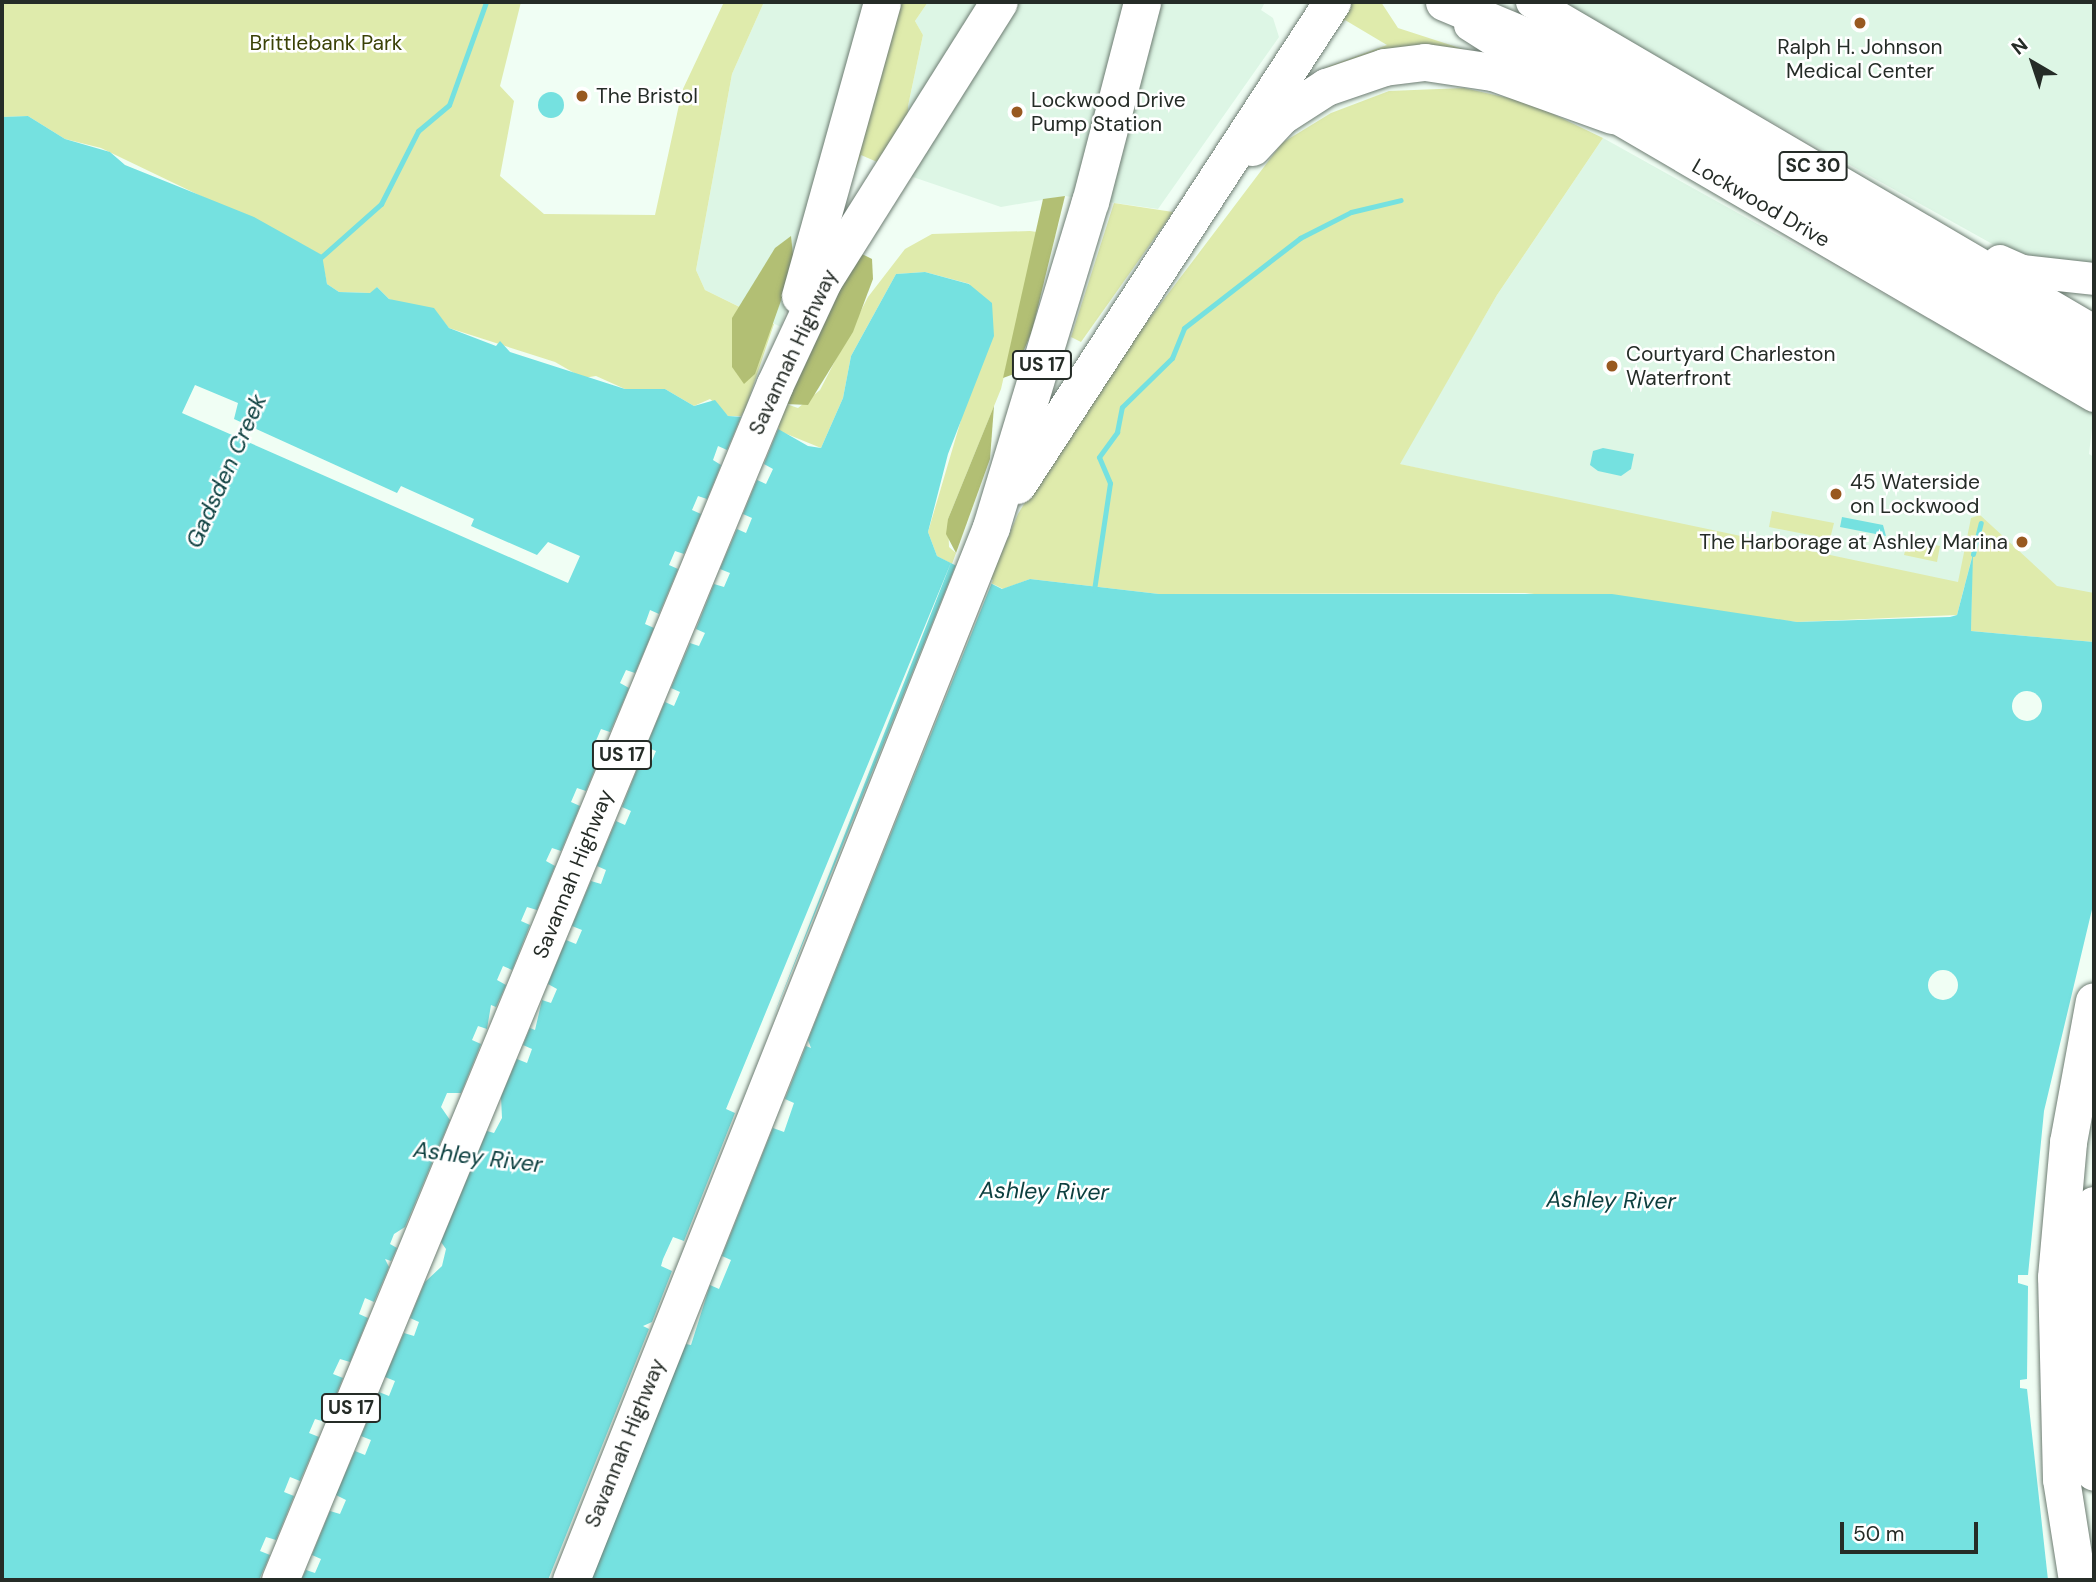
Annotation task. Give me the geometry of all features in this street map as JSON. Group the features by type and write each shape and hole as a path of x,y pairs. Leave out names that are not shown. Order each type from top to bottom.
{"highway":[{"path":"775,384 881,2"},
{"name":"Savannah Highway","path":"280,1580 775,384 823,281 874,195 999,2"},
{"name":"Savannah Highway","path":"571,1580 988,534 1090,202 1142,2"},
{"path":"988,534 1332,2"},
{"name":"SC 30","path":"1444,2 1559,50 2094,361"},
{"path":"1196,215 1281,116 1326,87 1384,67 1464,65 1612,115"},
{"path":"2077,1580 2061,1479 2056,1277 2068,1142 2094,1001"},
{"path":"2094,1205 2087,1356 2094,1472"}],"main road":[{"name":"Lockwood Drive","path":"1433,2 1612,115 2094,396"},
{"path":"1518,2 1582,32"},
{"name":"SC 30","path":"1532,2 2094,331"},
{"path":"1898,216 2022,271 2094,279"}],"shaded area":[{"path":"764,2 872,2 781,327 705,290 696,270 732,74"},
{"path":"928,2 1265,2 1261,10 1273,18 1279,37 1158,209 1065,196 1001,207 907,175 908,106 923,35 915,21"},
{"path":"1556,2 2094,2 2094,272 1996,246"},
{"path":"1603,138 2094,411 2089,454 2094,457 2094,614 1399,464 1497,295"}],"green space":[{"name":"Brittlebank Park","path":"2,2 521,2 500,86 514,101 500,176 544,214 655,215 682,91 724,2 764,2 732,74 696,270 705,290 774,324 743,416 728,416 710,399 694,406 665,389 625,389 596,376 583,378 555,362 449,328 440,317 389,299 377,287 371,293 339,292 327,284 321,255 301,244 101,148 65,139 28,116 2,117"},
{"path":"897,2 928,2 915,21 923,35 908,106 907,175 861,155 848,189"},
{"path":"1338,2 1381,2 1398,28 1469,51 1324,68 1387,45 1345,20 1339,25"},
{"path":"1464,88 1530,103 1603,138 1497,295 1400,464 1958,582 1971,518 1980,515 2057,586 2094,593 2094,642 1971,631 1972,557 1957,615 1797,622 1525,593 1159,594 1030,579 1003,589 989,582 1018,514 1081,409 1282,143 1331,113 1389,91"},
{"path":"1065,196 1032,331 1014,374 1003,378 1043,199"},
{"path":"1114,203 1173,212 1081,342 1071,337"},
{"path":"1037,232 1001,389 948,519 949,547 956,553 952,564 937,556 928,532 961,420 970,284 925,272 896,274 851,356 843,398 821,448 777,430 786,404 798,408 820,390 868,297 905,249 932,234"},
{"path":"791,236 794,264 755,374 744,384 732,367 732,318 775,248"},
{"path":"858,252 872,259 873,279 853,332 808,405 786,404"},
{"path":"994,406 990,459 956,553 946,534 948,519"},
{"path":"1772,511 1834,523 1830,539 1769,527"},
{"path":"1908,539 1940,546 1937,562 1904,555"}],"water":[{"path":"551,92 560,96 564,105 560,114 551,118 542,114 538,105 542,96"},
{"name":"Ashley River","path":"28,116 65,139 110,152 125,165 254,217 322,255 327,284 339,292 370,293 377,287 389,299 434,308 449,328 496,346 500,341 510,352 625,389 665,389 694,406 715,400 728,416 759,418 808,446 821,448 843,398 851,356 896,274 925,272 969,284 992,303 994,336 948,454 928,532 937,556 1002,589 1030,579 1159,594 1612,594 1797,622 1950,617 1957,615 1973,554 1971,631 2094,642 2094,1580 2,1580 2,117"},
{"path":"1603,448 1634,454 1631,469 1621,476 1598,471 1590,465 1593,451"},
{"path":"1842,517 1883,525 1886,536 1840,527"}],"pier":[{"path":"195,385 238,403 234,419 397,493 401,486 474,519 471,526 537,555 548,542 580,556 568,583 182,413"},
{"path":"743,412 779,427 764,464 773,469 766,484 757,480 743,514 752,518 746,533 737,529 720,569 730,573 724,587 714,584 696,629 705,633 699,646 690,643 671,688 680,692 674,706 665,702 646,747 656,751 650,766 640,762 622,807 631,811 625,825 616,821 597,866 606,870 601,884 591,881 572,926 582,930 576,944 566,940 548,984 557,989 551,1003 542,1000 535,1030 530,1028 523,1045 532,1049 527,1063 517,1059 501,1097 502,1118 494,1133 487,1131 441,1242 446,1249 442,1266 425,1282 410,1318 419,1322 414,1336 404,1333 385,1377 395,1381 389,1396 379,1392 361,1436 371,1440 365,1455 355,1451 336,1495 346,1500 340,1514 330,1511 312,1555 321,1559 315,1573 306,1570 301,1580 259,1580 270,1555 260,1551 266,1537 276,1540 294,1496 284,1492 290,1477 300,1481 319,1437 309,1433 315,1419 325,1422 343,1378 333,1374 340,1359 350,1362 368,1318 359,1314 365,1298 374,1302 389,1267 385,1259 391,1261 397,1248 390,1244 394,1234 405,1227 450,1120 441,1107 447,1093 461,1093 481,1044 472,1040 478,1026 487,1029 491,1005 496,1007 506,985 497,980 503,966 512,970 530,925 521,921 527,907 537,910 555,866 546,861 552,848 561,851 580,806 571,802 577,788 586,791 604,747 595,743 601,729 610,732 629,688 620,683 626,670 635,673 654,628 645,624 650,610 659,614 678,569 669,565 675,551 684,554 701,514 692,510 698,496 707,499 721,465 713,460 718,446 727,450"},
{"path":"952,560 770,1025 957,562 993,580 808,1040 811,1048 806,1046 785,1099 794,1103 784,1132 773,1128 722,1256 731,1260 719,1289 710,1285 691,1345 686,1344 591,1580 548,1580 649,1329 643,1326 652,1322 672,1271 661,1266 663,1259 673,1237 684,1241 735,1113 726,1109"},
{"path":"2027,691 2038,695 2042,706 2038,717 2027,721 2016,717 2012,706 2016,695"},
{"path":"2094,901 2094,1580 2048,1580 2027,1389 2020,1388 2020,1380 2027,1379 2028,1286 2018,1283 2018,1275 2028,1275 2044,1111"},
{"path":"1943,970 1954,974 1958,985 1954,996 1943,1000 1932,996 1928,985 1932,974"}],"waterway":[{"name":"Gadsden Creek","path":"319,259 381,204 418,131 449,105 486,2"},
{"path":"1094,590 1110,483 1099,457 1117,432 1122,407 1172,358 1184,328 1300,238 1351,212 1401,200"},
{"path":"1973,554 1981,523"}],"place":[{"name":"Ralph H. Johnson Medical Center","path":"1860,23"},
{"name":"The Bristol","path":"582,96"},
{"name":"Lockwood Drive Pump Station","path":"1017,112"},
{"name":"Courtyard Charleston Waterfront","path":"1612,366"},
{"name":"45 Waterside on Lockwood","path":"1836,494"},
{"name":"The Harborage at Ashley Marina","path":"2022,542"}]}
